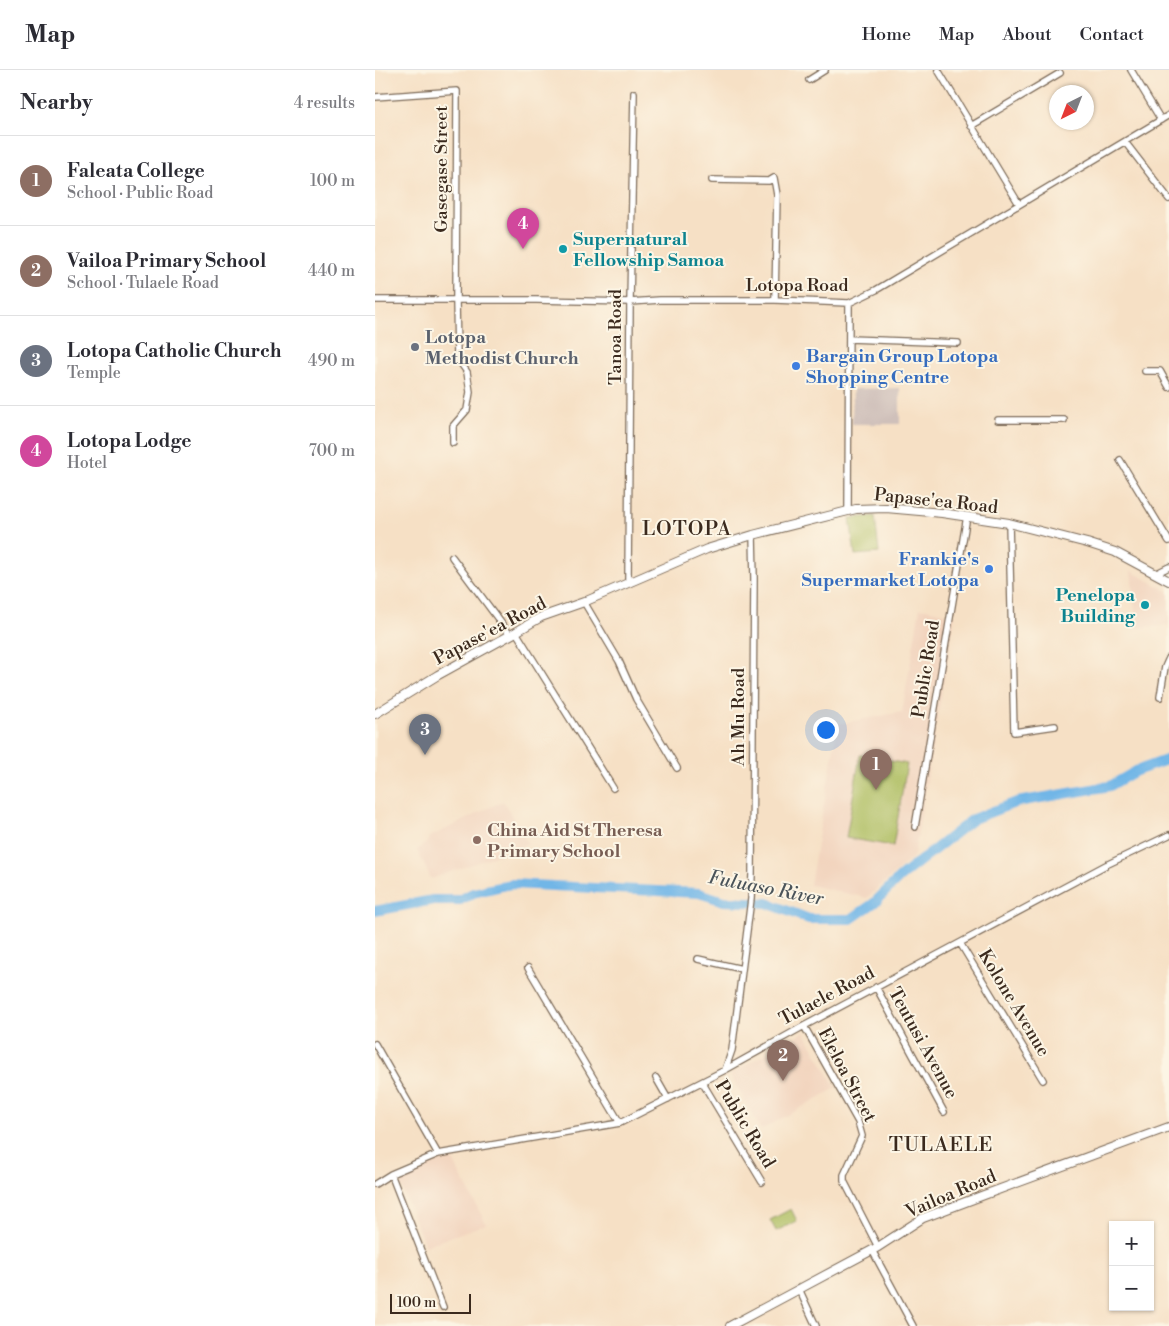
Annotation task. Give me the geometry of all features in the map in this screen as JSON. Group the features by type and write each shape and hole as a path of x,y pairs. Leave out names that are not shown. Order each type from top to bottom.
{"main road":[{"name":"Papase'ea Road","path":"375,714 438,675 541,617 584,602 707,549 753,535 861,508 886,508 967,516 1009,523 1115,552 1169,581"},
{"name":"Vailoa Road","path":"731,1326 875,1249 923,1218 1169,1127"}],"street":[{"path":"809,80 825,70"},
{"path":"938,70 1019,204"},
{"path":"1131,70 1161,120"},
{"path":"971,126 1060,73"},
{"name":"Gasegase Street","path":"375,97 457,91 456,300"},
{"name":"Tanoa Road","path":"628,582 629,302 634,93"},
{"name":"Lotopa Road","path":"375,300 629,302 660,300 775,300 849,303 876,290 1169,115"},
{"path":"1125,142 1169,199"},
{"path":"713,180 769,181 775,178 777,195 775,300"},
{"path":"453,443 453,426 467,410 470,392 467,372 457,358 456,300"},
{"path":"848,511 849,303"},
{"path":"849,339 958,342"},
{"path":"1145,371 1160,371 1169,387"},
{"path":"998,420 1064,420"},
{"path":"1120,460 1169,541"},
{"name":"Public Road","path":"915,827 967,516"},
{"path":"1009,523 1014,732 1055,726"},
{"name":"Ah Mu Road","path":"742,969 753,874 753,535"},
{"path":"452,557 513,634 613,788"},
{"path":"1157,573 1169,568"},
{"path":"584,602 619,661 636,699 677,768"},
{"path":"1160,697 1165,667 1169,658"},
{"name":"Tulaele Road","path":"375,1184 391,1174 438,1154 620,1123 725,1070 803,1026 1106,865 1169,835"},
{"name":"Kolone Avenue","path":"960,942 1043,1080"},
{"path":"698,959 742,969 732,1050 725,1070"},
{"path":"527,968 620,1123"},
{"name":"Teutusi Avenue","path":"876,987 944,1112"},
{"name":"Eleloa Street","path":"803,1026 858,1122 862,1136 844,1175 844,1181 913,1326"},
{"path":"375,1044 438,1154"},
{"path":"657,1078 668,1099"},
{"name":"Public Road","path":"701,1082 762,1182"},
{"path":"391,1174 443,1307"},
{"path":"799,1289 816,1326"}],"shaded area":[{"path":"900,388 900,424 852,424 853,389"},
{"path":"1131,571 1169,592 1169,625 1137,628"},
{"path":"920,608 955,615 914,856 867,898 810,885 838,724 902,712"},
{"name":"China Aid St Theresa Primary School","path":"503,801 528,844 431,879 417,850 429,841 428,838"},
{"path":"804,1032 836,1088 761,1130 730,1074"},
{"path":"451,1157 486,1224 425,1246 399,1181 425,1164"}],"green space":[{"path":"875,516 879,553 855,555 850,518"},
{"path":"860,755 907,764 893,846 846,838"},
{"path":"791,1209 797,1221 776,1231 770,1220"}],"waterway":[{"name":"Fuluaso River","path":"375,911 433,900 460,900 473,893 511,884 699,893 724,901 767,903 809,919 851,919 874,903 900,877 973,819 1017,802 1110,786 1136,771 1169,759"}],"place":[{"name":"Lotopa Lodge","path":"523,249"},
{"name":"Supernatural Fellowship Samoa","path":"563,249"},
{"name":"Lotopa Methodist Church","path":"415,347"},
{"name":"Bargain Group Lotopa Shopping Centre","path":"796,366"},
{"name":"Frankie's Supermarket Lotopa","path":"989,569"},
{"name":"Penelopa Building","path":"1145,605"},
{"name":"Lotopa Catholic Church","path":"425,755"},
{"name":"Faleata College","path":"876,790"},
{"name":"China Aid St Theresa Primary School","path":"477,840"},
{"name":"Vailoa Primary School","path":"783,1081"}],"district":[{"name":"LOTOPA","path":"687,529"},
{"name":"TULAELE","path":"941,1145"}]}
